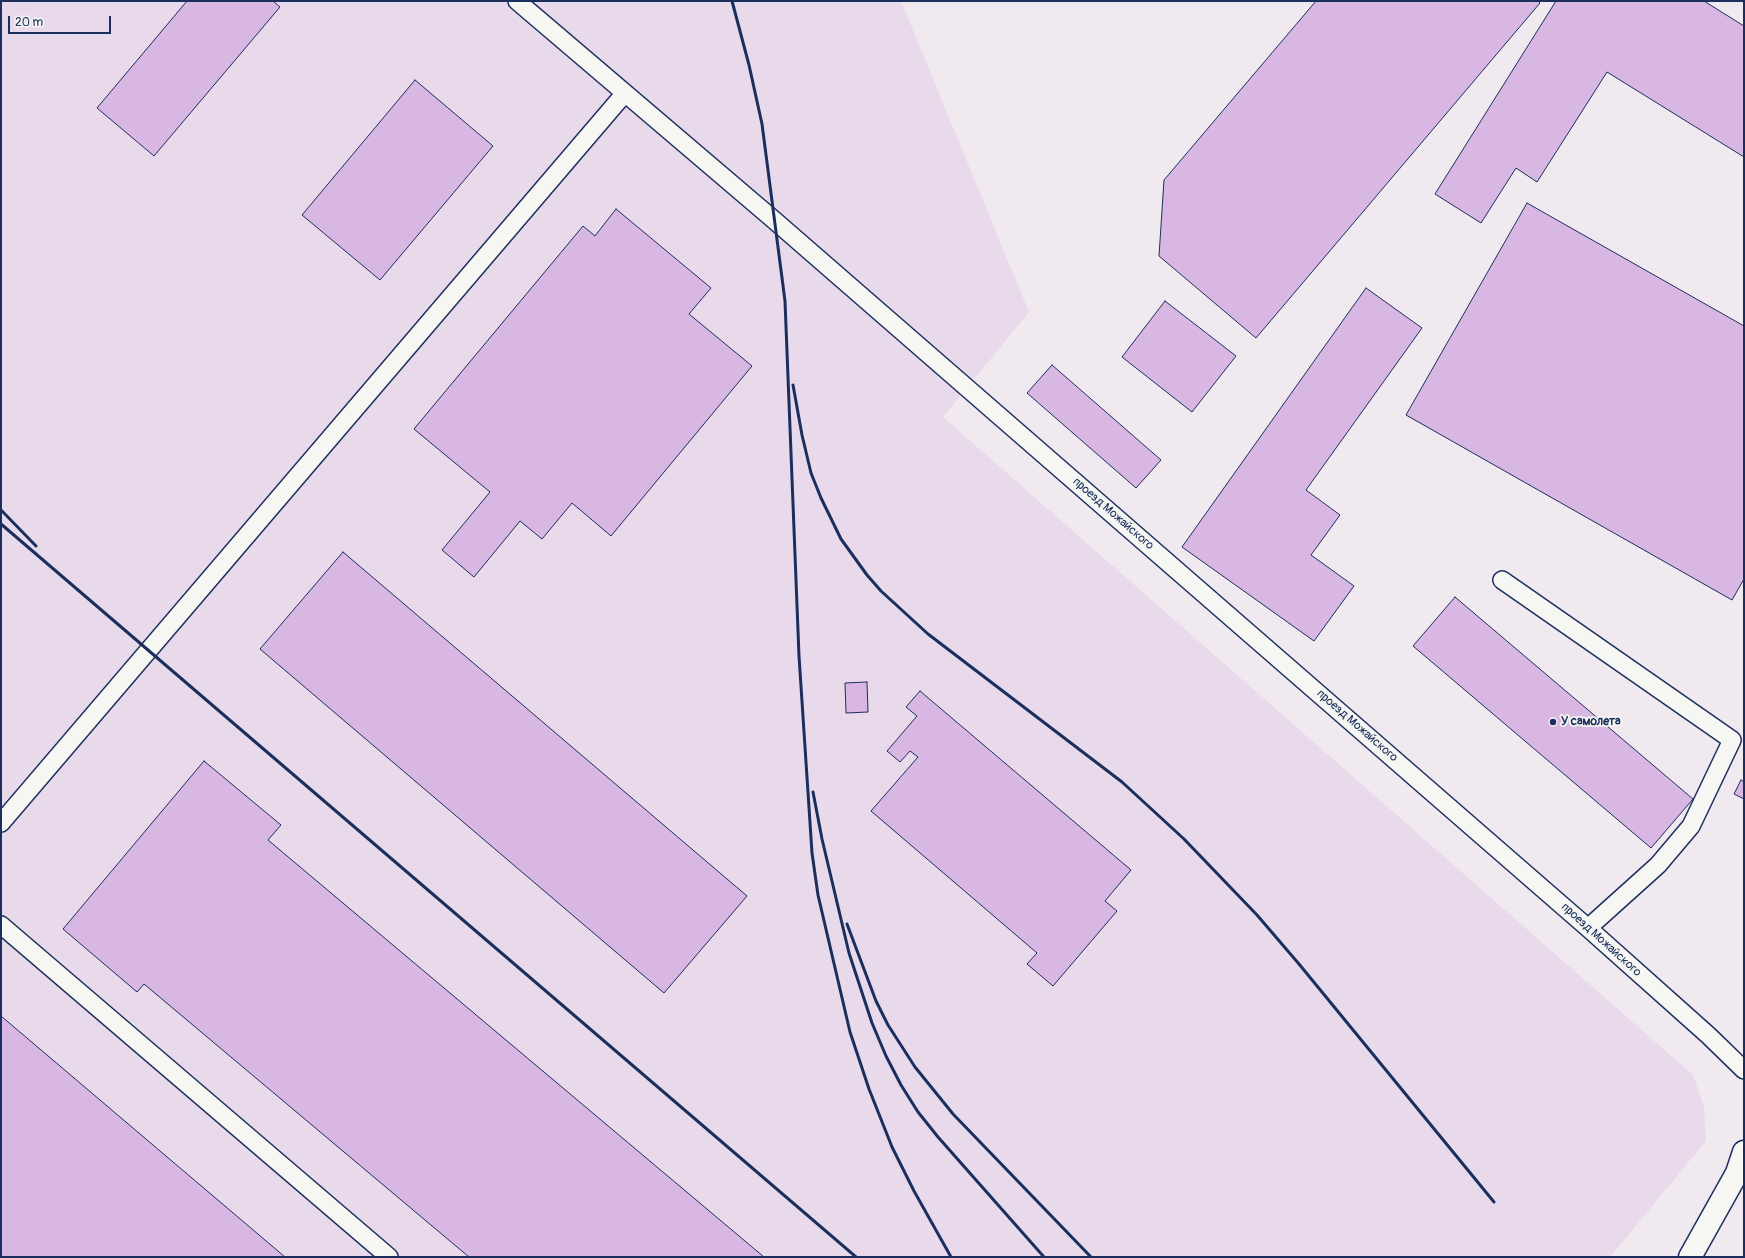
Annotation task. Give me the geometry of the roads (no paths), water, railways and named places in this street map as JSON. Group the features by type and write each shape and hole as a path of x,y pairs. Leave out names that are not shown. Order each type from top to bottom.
{"street":[{"path":"1690,1257 1737,1174 1744,1152"}],"lane":[{"name":"проезд Можайского","path":"517,1 967,387 1588,928 1708,1035 1744,1070"},
{"path":"1,823 625,93"},
{"path":"1502,580 1732,740 1691,826 1658,865 1588,928"},
{"path":"1,925 389,1257"}],"railway":[{"path":"732,1 749,65 762,124 785,301 799,656 812,853 818,895 850,1032 869,1089 892,1147 914,1191 951,1257"},
{"path":"793,385 802,435 811,473 821,498 841,539 867,575 881,591 928,634 1122,782 1184,839 1257,915 1299,964 1494,1202"},
{"path":"1,510 36,546"},
{"path":"1,524 856,1257"},
{"path":"813,792 822,839 849,953 872,1023 886,1056 901,1085 918,1112 938,1137 1044,1257"},
{"path":"847,924 876,1001 888,1025 915,1067 953,1114 1091,1257"}],"place":[{"name":"У самолета","path":"1553,722"}]}
